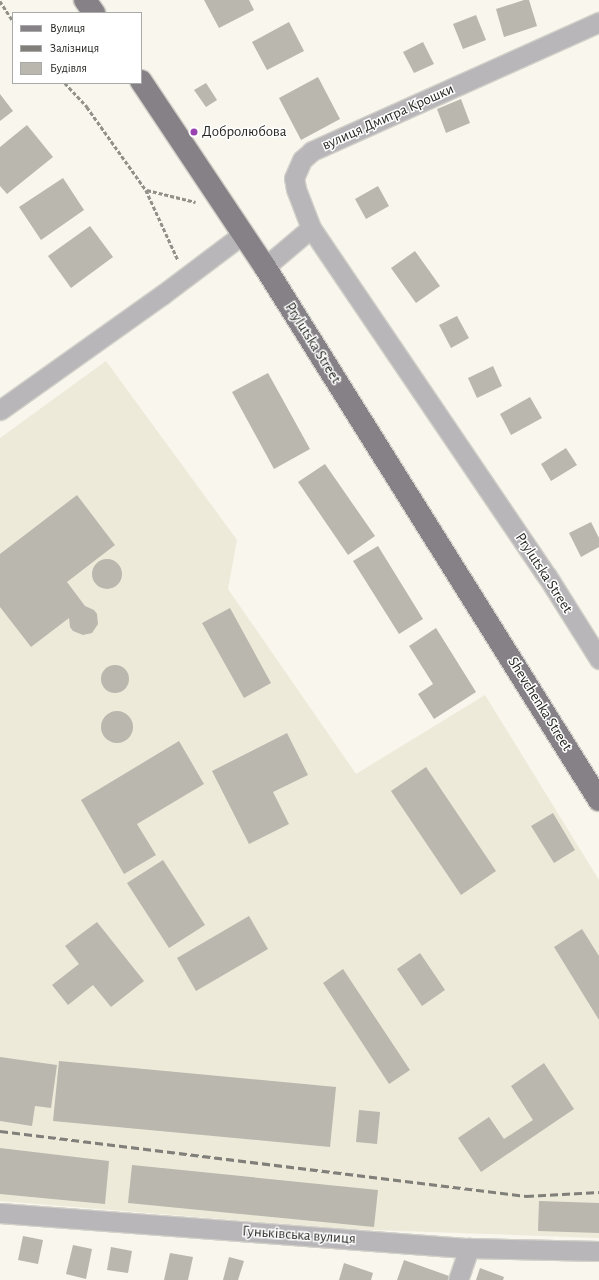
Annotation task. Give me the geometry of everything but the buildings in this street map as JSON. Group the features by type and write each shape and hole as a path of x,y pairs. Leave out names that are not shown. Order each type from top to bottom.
{"main road":[{"path":"85,0 93,12"},
{"name":"Prylutska Street","path":"142,83 265,267 480,608"},
{"name":"Shevchenka Street","path":"480,608 599,800"}],"street":[{"name":"вулиця Дмитра Крошки","path":"311,228 296,189 294,178 302,160 312,151 599,22"},
{"path":"265,267 311,228"},
{"name":"Prylutska Street","path":"311,228 547,576 599,659"},
{"path":"0,410 186,277 243,234"},
{"name":"Гуньківська вулиця","path":"0,1213 469,1248 599,1251"},
{"path":"458,1280 469,1248"}],"path":[{"path":"0,1 12,19"},
{"path":"66,84 87,108 146,190 186,277"},
{"path":"146,190 226,209"}],"shaded area":[{"path":"106,361 237,540 228,589 356,774 485,695 599,880 599,1238 346,1229 0,1201 0,438"}],"railway":[{"path":"0,1131 526,1196 599,1192"}],"place":[{"name":"Добролюбова","path":"194,132"}]}
